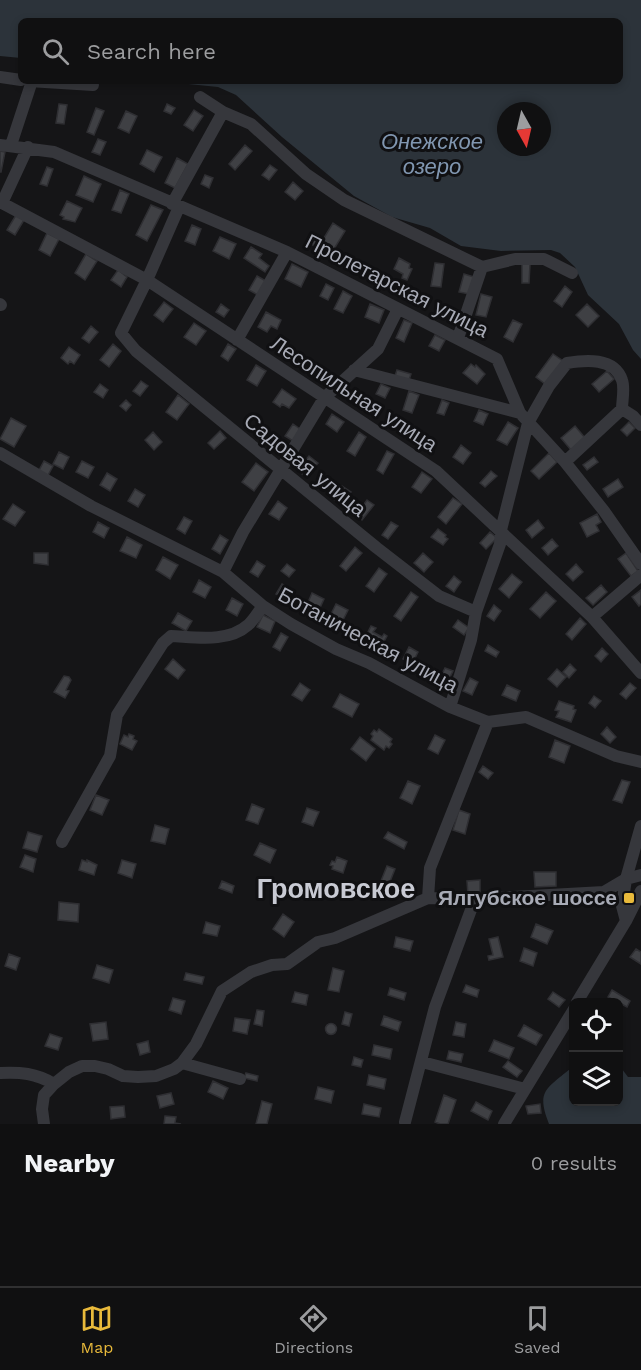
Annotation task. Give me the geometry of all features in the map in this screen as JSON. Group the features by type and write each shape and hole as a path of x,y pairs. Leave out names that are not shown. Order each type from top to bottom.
{"street":[{"path":"0,77 18,80"},
{"path":"5,145 29,84"},
{"path":"77,84 93,85"},
{"path":"200,98 251,124 306,174 344,200 482,267 515,259 544,259 572,273"},
{"path":"147,280 175,205 224,112"},
{"name":"Пролетарская улица","path":"5,145 54,152 287,252 497,358 520,413 565,462 604,511 641,564"},
{"path":"1,203 28,147"},
{"name":"Лесопильная улица","path":"1,203 147,280 436,471 592,617 641,673"},
{"path":"237,340 287,252"},
{"path":"458,338 482,267"},
{"name":"Садовая улица","path":"147,280 120,333 136,351 281,471 439,596 476,612"},
{"path":"224,572 243,532 324,398 378,349 398,309"},
{"path":"450,707 471,640 476,612 500,544 501,530 528,423 549,386 567,363 589,359 611,366 622,380 622,409 565,462"},
{"path":"354,370 520,413"},
{"path":"622,409 641,425"},
{"name":"Ботаническая улица","path":"0,453 91,506 224,572 263,606 336,649 369,663 450,707 488,722 526,717 616,756 641,762"},
{"path":"592,617 641,575"},
{"path":"62,842 110,756 117,715 163,643 171,636 206,638 230,634 247,626 263,606"},
{"path":"428,898 430,868 488,722"},
{"path":"626,921 622,906 626,879 641,826"},
{"path":"44,1124 42,1101 54,1083 82,1066 108,1069 123,1076 138,1077 166,1072 182,1063 196,1044 222,991 251,972 272,964 287,964 318,942 335,938 428,898 475,899 604,892 626,879 641,875"},
{"path":"579,998 639,897"},
{"path":"405,1122 435,1007 475,899"},
{"path":"504,1124 569,1016"},
{"path":"422,1062 525,1089"},
{"path":"182,1063 240,1078"},
{"path":"0,1073 31,1074 44,1077 54,1083"}],"water":[{"name":"Онежское озеро","path":"0,0 641,0 641,359 633,350 619,324 588,295 575,267 560,253 551,250 501,251 461,246 430,228 392,217 354,196 282,137 236,95 218,87 188,84 623,84 623,18 18,18 18,58 0,56"},
{"path":"569,1069 569,1106 623,1106 623,1070 628,1077 641,1077 641,1124 549,1124 543,1104 549,1086"}],"building":[{"path":"59,104 67,105 64,124 56,123"},
{"path":"167,104 175,108 171,114 164,111"},
{"path":"96,108 104,111 94,135 87,132"},
{"path":"194,110 203,116 193,131 184,125"},
{"path":"126,111 137,116 129,133 118,128"},
{"path":"98,139 106,142 100,155 92,152"},
{"path":"245,145 252,151 235,170 229,164"},
{"path":"147,150 162,157 154,172 140,164"},
{"path":"0,151 5,152 1,172 0,172"},
{"path":"177,158 188,164 175,188 165,183"},
{"path":"270,165 277,170 269,180 262,175"},
{"path":"47,167 53,169 47,186 40,184"},
{"path":"205,175 213,178 209,188 201,184"},
{"path":"84,176 101,184 93,202 76,195"},
{"path":"293,182 303,191 295,200 285,192"},
{"path":"120,190 129,194 121,213 112,210"},
{"path":"67,201 82,208 75,222 63,219 64,217 60,215"},
{"path":"151,205 163,210 147,241 136,235"},
{"path":"16,215 24,220 15,235 7,230"},
{"path":"333,223 345,231 331,254 328,252 327,254 311,244 315,237 324,238"},
{"path":"192,225 201,229 195,245 185,241"},
{"path":"47,233 59,239 50,256 39,250"},
{"path":"220,237 236,244 229,259 213,251"},
{"path":"251,247 262,254 259,258 269,266 265,272 244,258"},
{"path":"86,254 97,261 85,280 75,273"},
{"path":"399,258 410,264 409,268 412,269 407,280 402,278 403,274 394,269"},
{"path":"435,263 444,264 441,287 431,286"},
{"path":"292,264 308,272 301,287 285,279"},
{"path":"522,264 530,264 529,283 522,283"},
{"path":"118,270 127,277 121,287 111,280"},
{"path":"464,274 474,277 469,294 459,292"},
{"path":"257,276 266,281 258,295 249,290"},
{"path":"326,284 334,288 328,300 320,296"},
{"path":"565,286 572,292 562,307 554,301"},
{"path":"343,291 352,296 343,313 334,309"},
{"path":"481,294 492,297 486,317 476,315"},
{"path":"164,302 173,309 163,322 154,315"},
{"path":"221,304 229,310 224,317 216,312"},
{"path":"370,304 384,310 379,323 365,317"},
{"path":"587,304 599,316 588,327 576,315"},
{"path":"266,312 281,320 277,329 271,326 267,332 258,327"},
{"path":"404,320 412,323 404,342 396,338"},
{"path":"513,320 522,324 513,342 504,337"},
{"path":"194,323 206,331 196,345 184,337"},
{"path":"91,326 98,332 89,343 82,338"},
{"path":"435,335 445,340 439,351 429,346"},
{"path":"113,344 121,351 109,367 100,360"},
{"path":"228,344 236,349 228,361 221,356"},
{"path":"69,347 80,355 74,364 70,361 68,364 61,358"},
{"path":"553,354 563,361 545,384 536,377"},
{"path":"471,364 475,367 476,365 485,374 477,384 463,373"},
{"path":"256,365 266,371 257,386 247,380"},
{"path":"324,368 332,374 324,384 317,379"},
{"path":"397,370 411,374 409,380 395,376"},
{"path":"607,371 614,379 599,392 592,384"},
{"path":"141,381 148,386 140,396 133,391"},
{"path":"100,384 108,390 103,398 94,392"},
{"path":"381,384 390,388 385,398 376,394"},
{"path":"282,389 296,399 289,408 282,404 280,407 273,402"},
{"path":"409,391 419,395 412,413 403,410"},
{"path":"178,395 189,404 177,420 166,412"},
{"path":"126,400 131,405 126,411 120,406"},
{"path":"442,400 449,403 444,415 437,413"},
{"path":"479,410 488,414 483,425 474,421"},
{"path":"332,414 344,422 337,432 326,424"},
{"path":"11,418 26,426 14,447 0,439"},
{"path":"508,422 518,428 507,445 497,440"},
{"path":"629,422 635,428 627,436 621,430"},
{"path":"293,424 300,429 293,441 285,436"},
{"path":"575,426 585,438 571,450 561,438"},
{"path":"220,431 226,438 214,449 208,443"},
{"path":"153,432 162,442 154,450 145,440"},
{"path":"359,432 366,437 355,456 347,451"},
{"path":"461,445 471,453 463,464 453,457"},
{"path":"387,451 394,454 383,474 377,470"},
{"path":"59,452 69,457 63,469 53,464"},
{"path":"549,453 557,462 539,479 531,471"},
{"path":"309,456 318,463 306,477 297,470"},
{"path":"594,457 598,462 587,470 583,465"},
{"path":"44,461 53,466 46,479 37,474"},
{"path":"82,461 94,467 88,478 76,472"},
{"path":"256,463 268,472 254,491 242,482"},
{"path":"491,471 497,476 485,487 480,483"},
{"path":"422,472 432,479 421,493 412,487"},
{"path":"107,473 117,479 110,491 100,485"},
{"path":"618,479 623,487 608,497 603,489"},
{"path":"342,486 351,492 342,505 333,499"},
{"path":"135,489 145,495 138,507 128,501"},
{"path":"453,498 462,504 446,524 438,517"},
{"path":"367,500 374,505 362,520 356,515"},
{"path":"278,501 287,508 279,520 269,514"},
{"path":"13,504 25,512 15,526 3,519"},
{"path":"597,514 601,522 596,525 599,531 587,537 580,523"},
{"path":"184,517 192,521 185,534 177,529"},
{"path":"538,520 544,528 532,538 526,530"},
{"path":"98,522 109,528 104,538 93,532"},
{"path":"391,522 398,526 388,539 382,535"},
{"path":"438,529 448,539 443,545 431,537"},
{"path":"490,532 497,538 486,549 480,543"},
{"path":"220,535 228,540 220,554 212,549"},
{"path":"127,537 142,545 136,558 120,551"},
{"path":"552,539 558,546 548,555 542,548"},
{"path":"355,547 362,553 346,571 340,566"},
{"path":"34,553 48,553 48,565 34,563"},
{"path":"423,553 433,562 424,572 414,563"},
{"path":"626,553 638,571 631,576 618,559"},
{"path":"163,557 178,565 170,579 156,570"},
{"path":"257,561 265,566 258,577 250,572"},
{"path":"287,564 295,570 289,577 281,571"},
{"path":"576,564 583,572 573,581 566,574"},
{"path":"379,568 387,574 374,592 366,586"},
{"path":"512,574 522,582 509,598 499,589"},
{"path":"454,576 461,582 454,592 446,586"},
{"path":"199,580 211,587 205,598 193,592"},
{"path":"282,584 289,588 283,598 276,594"},
{"path":"601,585 607,592 593,605 586,598"},
{"path":"641,590 641,604 639,606 632,597"},
{"path":"411,592 418,597 401,621 394,616"},
{"path":"546,592 556,601 540,618 530,609"},
{"path":"312,593 324,599 318,612 306,607"},
{"path":"232,598 243,604 237,616 226,610"},
{"path":"336,604 348,610 341,624 332,619 331,614"},
{"path":"494,605 501,611 494,621 487,616"},
{"path":"178,613 192,621 186,631 172,623"},
{"path":"263,615 275,621 270,633 257,627"},
{"path":"580,618 586,624 572,640 566,634"},
{"path":"458,620 469,628 464,635 453,627"},
{"path":"371,626 376,628 373,632 382,637 384,634 387,636 381,647 365,638"},
{"path":"281,633 288,637 280,651 273,647"},
{"path":"488,645 499,652 496,657 485,651"},
{"path":"409,647 418,652 412,664 403,659"},
{"path":"602,648 608,654 601,662 595,656"},
{"path":"173,659 185,670 178,679 165,669"},
{"path":"570,664 576,670 569,678 563,672"},
{"path":"445,668 453,671 447,683 439,680"},
{"path":"557,669 566,677 557,687 548,679"},
{"path":"64,676 71,680 65,698 54,692"},
{"path":"470,678 478,682 472,695 463,691"},
{"path":"300,683 310,690 302,701 292,695"},
{"path":"630,683 636,688 626,699 620,694"},
{"path":"507,685 520,691 516,701 502,695"},
{"path":"340,694 359,704 352,717 333,707"},
{"path":"594,696 601,701 595,708 589,703"},
{"path":"559,701 574,706 573,709 576,710 571,722 556,717 559,711 555,710"},
{"path":"607,727 616,737 610,743 601,734"},
{"path":"379,729 392,739 390,742 392,744 389,748 386,746 384,750 371,740 373,736 371,734 374,730 377,732"},
{"path":"129,734 137,741 132,750 120,744 124,735 128,737"},
{"path":"435,735 445,740 438,754 428,749"},
{"path":"360,737 375,749 366,761 351,749"},
{"path":"555,740 570,746 564,763 549,757"},
{"path":"483,766 493,773 488,779 479,772"},
{"path":"622,780 630,782 622,803 613,800"},
{"path":"408,781 420,786 412,804 400,798"},
{"path":"96,795 109,800 102,815 90,810"},
{"path":"252,804 264,809 258,824 246,820"},
{"path":"307,808 319,812 313,826 302,822"},
{"path":"459,810 470,814 465,834 453,830"},
{"path":"155,825 169,829 165,844 151,841"},
{"path":"28,832 42,836 37,852 23,848"},
{"path":"388,832 407,842 404,849 384,838"},
{"path":"260,843 276,850 270,863 254,855"},
{"path":"25,855 36,859 33,872 20,867"},
{"path":"337,857 347,861 343,873 332,869 333,866 330,865"},
{"path":"82,860 97,865 94,875 79,870"},
{"path":"122,860 136,864 132,878 118,873"},
{"path":"387,866 395,869 387,889 379,886"},
{"path":"534,872 556,872 556,886 535,887"},
{"path":"480,880 480,894 468,895 467,881"},
{"path":"222,881 234,886 232,893 219,888"},
{"path":"59,902 79,904 78,922 58,920"},
{"path":"283,914 294,922 284,937 273,929"},
{"path":"206,922 220,926 217,936 203,933"},
{"path":"536,924 553,931 547,944 531,937"},
{"path":"396,937 413,941 410,951 394,947"},
{"path":"498,937 503,957 489,960 488,956 493,955 489,939"},
{"path":"524,948 537,953 533,966 520,961"},
{"path":"636,949 641,952 641,964 630,957"},
{"path":"9,954 20,958 16,970 5,966"},
{"path":"97,965 113,970 109,983 93,978"},
{"path":"333,968 344,971 339,992 328,990"},
{"path":"186,973 204,977 202,984 184,980"},
{"path":"466,985 479,990 477,997 463,992"},
{"path":"390,988 406,993 404,1000 388,995"},
{"path":"612,990 630,1001 627,1007 623,1005 623,998 608,997"},
{"path":"295,992 308,995 306,1005 292,1002"},
{"path":"553,992 565,1000 559,1007 548,999"},
{"path":"173,998 185,1001 181,1014 169,1010"},
{"path":"257,1010 264,1011 262,1026 254,1024"},
{"path":"345,1012 352,1014 349,1026 342,1024"},
{"path":"384,1016 401,1022 398,1031 381,1025"},
{"path":"235,1018 250,1020 247,1034 233,1031"},
{"path":"106,1022 108,1039 93,1041 90,1024"},
{"path":"456,1022 466,1024 464,1037 453,1035"},
{"path":"331,1023 337,1029 331,1035 325,1029"},
{"path":"524,1025 542,1035 536,1045 518,1036"},
{"path":"50,1034 62,1038 58,1050 45,1046"},
{"path":"494,1040 514,1048 509,1059 489,1051"},
{"path":"148,1041 150,1052 140,1055 137,1044"},
{"path":"374,1045 392,1049 390,1059 372,1055"},
{"path":"449,1051 463,1054 461,1062 447,1059"},
{"path":"354,1057 363,1060 361,1067 352,1065"},
{"path":"508,1061 522,1071 517,1077 503,1067"},
{"path":"246,1073 258,1076 257,1081 244,1078"},
{"path":"369,1075 386,1079 384,1089 367,1085"},
{"path":"213,1081 228,1088 223,1099 208,1092"},
{"path":"318,1087 334,1091 331,1103 315,1099"},
{"path":"171,1093 174,1104 160,1108 157,1096"},
{"path":"444,1095 456,1100 448,1124 440,1124 435,1122"},
{"path":"262,1101 272,1104 267,1124 256,1124"},
{"path":"476,1102 492,1111 488,1120 471,1111"},
{"path":"364,1104 381,1108 379,1117 362,1114"},
{"path":"540,1104 541,1113 528,1114 526,1106"},
{"path":"124,1106 125,1117 111,1119 110,1107"},
{"path":"165,1116 176,1117 175,1123 181,1124 164,1124"}],"place":[{"name":"Ялгубское шоссе","path":"629,898"}],"district":[{"name":"Громовское","path":"336,889"}]}
